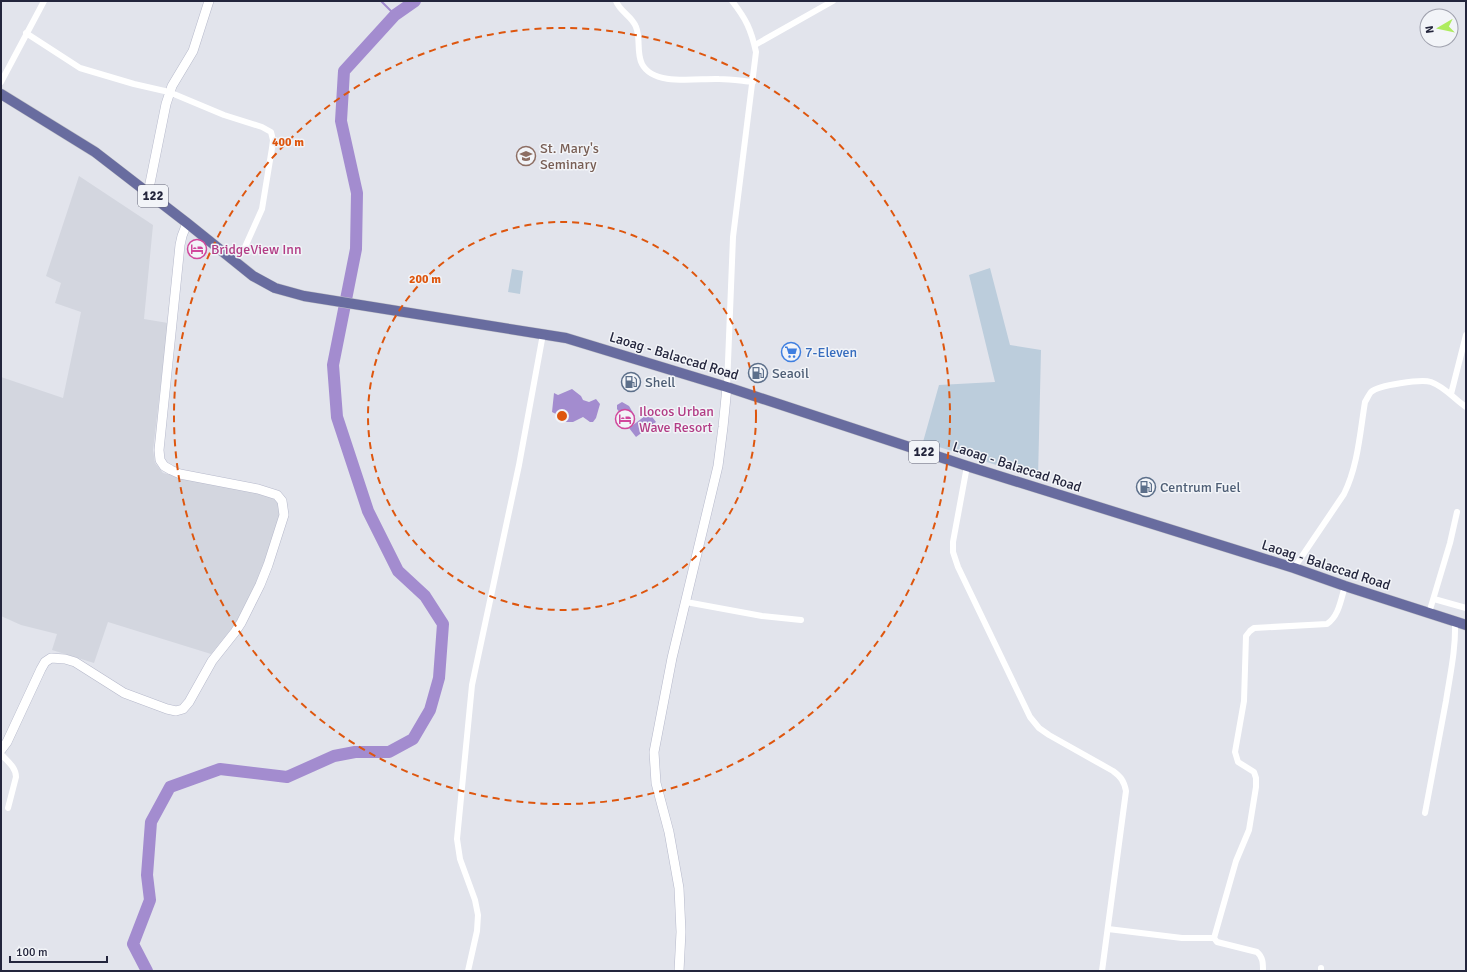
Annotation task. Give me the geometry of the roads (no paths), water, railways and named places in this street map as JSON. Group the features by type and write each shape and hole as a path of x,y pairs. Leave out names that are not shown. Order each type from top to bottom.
{"main road":[{"name":"Laoag - Balaccad Road","path":"1,94 89,148 253,276 265,284 275,288 304,296 543,334 588,344 727,387 967,466 1294,568 1466,625"}],"street":[{"path":"1,82 44,1"},
{"path":"148,193 169,92 193,52 210,1"},
{"path":"616,1 618,7 633,20 638,36 639,57 646,71 654,76 663,78 720,79 753,82"},
{"path":"679,971 681,932 679,888 669,832 656,783 654,752 672,658 718,466 724,427 733,237 756,52 750,29 744,17 732,1"},
{"path":"754,45 833,1"},
{"path":"26,33 80,68 127,83 169,92 224,114 262,127 271,132 272,148 262,209 245,247 234,261"},
{"path":"1,750 7,742 40,669 45,662 52,658 65,659 75,662 124,693 167,710 176,711 183,708 189,702 212,661 241,622 260,585 268,565 284,514 282,501 277,496 258,489 180,474 164,466 160,460 159,450 180,252 182,236 187,223"},
{"path":"468,971 477,931 478,915 475,900 460,859 457,839 472,685 519,465 543,334"},
{"path":"1451,394 1466,335"},
{"path":"1294,568 1349,485 1353,473 1365,402 1370,392 1385,385 1423,381 1434,384 1451,394 1466,407"},
{"path":"967,466 953,542 953,552 958,567 1030,717 1039,728 1049,736 1113,771 1121,777 1125,783 1126,791 1102,971"},
{"path":"1429,613 1450,543 1457,512"},
{"path":"1214,938 1236,861 1249,830 1256,787 1254,772 1238,762 1235,752 1244,701 1246,636 1254,628 1327,624 1332,621 1336,615 1345,586"},
{"path":"1434,599 1466,608"},
{"path":"686,602 762,616 801,620"},
{"path":"1424,813 1436,760 1452,666 1456,622"},
{"path":"1,754 16,772 8,808"},
{"path":"1108,929 1182,938 1214,938 1218,942 1257,952 1261,956 1263,971"}],"waterway":[{"path":"381,1 395,15"},
{"path":"147,971 133,944 150,900 147,875 151,822 170,787 220,769 287,777 334,756 355,752 389,752 413,739 430,710 439,678 443,624 425,596 398,571 368,511 337,417 333,365 356,249 357,193 341,121 344,71 395,15 415,1"}],"place":[{"name":"St. Mary's Seminary","path":"526,156"},
{"name":"BridgeView Inn","path":"197,249"},
{"name":"7-Eleven","path":"791,352"},
{"name":"Seaoil","path":"758,373"},
{"name":"Shell","path":"631,382"},
{"name":"Ilocos Urban Wave Resort","path":"625,419"},
{"name":"Centrum Fuel","path":"1146,487"}]}
